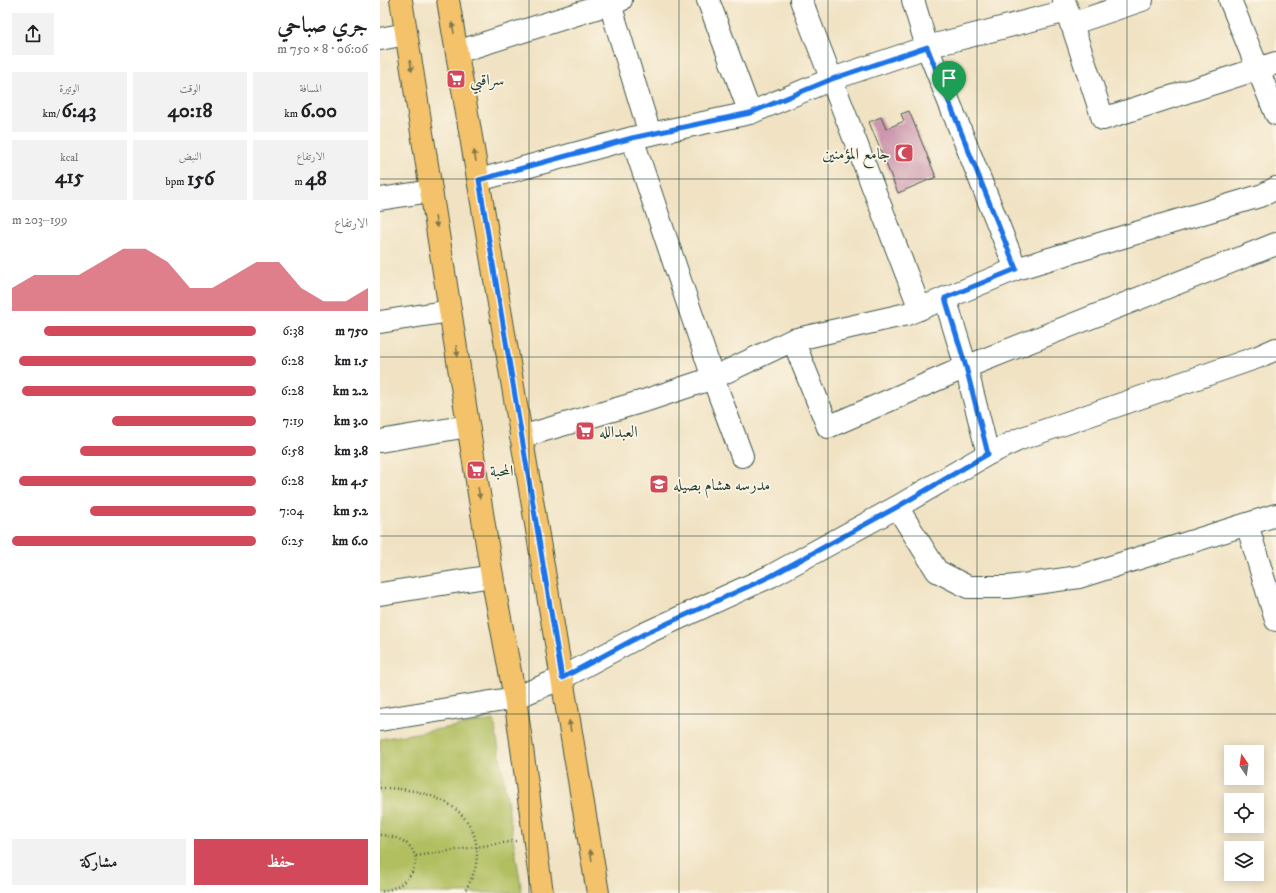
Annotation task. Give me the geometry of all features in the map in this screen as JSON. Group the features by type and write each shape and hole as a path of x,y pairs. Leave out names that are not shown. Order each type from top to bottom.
{"main road":[{"path":"401,0 492,576 515,698 542,893"},
{"path":"448,0 598,893"}],"street":[{"path":"708,0 750,113"},
{"path":"801,0 920,309"},
{"path":"913,0 927,47 1016,269"},
{"path":"479,180 641,136 750,113 832,79 927,47 1067,11 1142,0"},
{"path":"1230,0 1267,66 1276,114"},
{"path":"457,52 615,2 641,136 713,378 742,456"},
{"path":"1067,11 1103,119 1267,66"},
{"path":"380,39 406,34"},
{"path":"521,437 647,400 713,378 793,340 907,314 1016,269 1262,194 1276,188"},
{"path":"380,199 431,191"},
{"path":"793,340 828,427 966,367 1276,244"},
{"path":"945,298 966,367 988,454"},
{"path":"380,322 450,311"},
{"path":"380,720 515,698 562,678 644,634 771,576 897,507 988,454 1020,439 1258,357 1276,349"},
{"path":"380,441 468,426"},
{"path":"897,507 937,571 968,587 1008,587 1079,577 1276,515"},
{"path":"1248,524 1276,620"},
{"path":"380,594 492,576"}],"path":[{"path":"380,788 405,789 418,792 444,802 462,817 469,827 477,846 477,862 474,873 463,893"},
{"path":"380,835 393,836 403,840 413,850 416,856 416,864 413,872 404,883 397,888 380,892"},
{"path":"416,856 534,838"}],"green space":[{"path":"494,720 522,893 380,893 380,739"}],"building":[{"name":"جامع المؤمنين","path":"909,111 936,177 898,193 869,122 881,117 886,129 904,121 901,114"}],"place":[{"name":"سراقبي","path":"456,79"},
{"name":"جامع المؤمنين","path":"904,153"},
{"name":"العبدالله","path":"585,431"},
{"name":"المحبة","path":"476,470"},
{"name":"مدرسه هشام بصيله","path":"659,484"}],"route":[{"path":"927,47 949,102 1016,269 945,298 966,367 988,454 897,507 771,576 644,634 562,678 479,180 632,138 750,113 832,79 927,47"}]}
